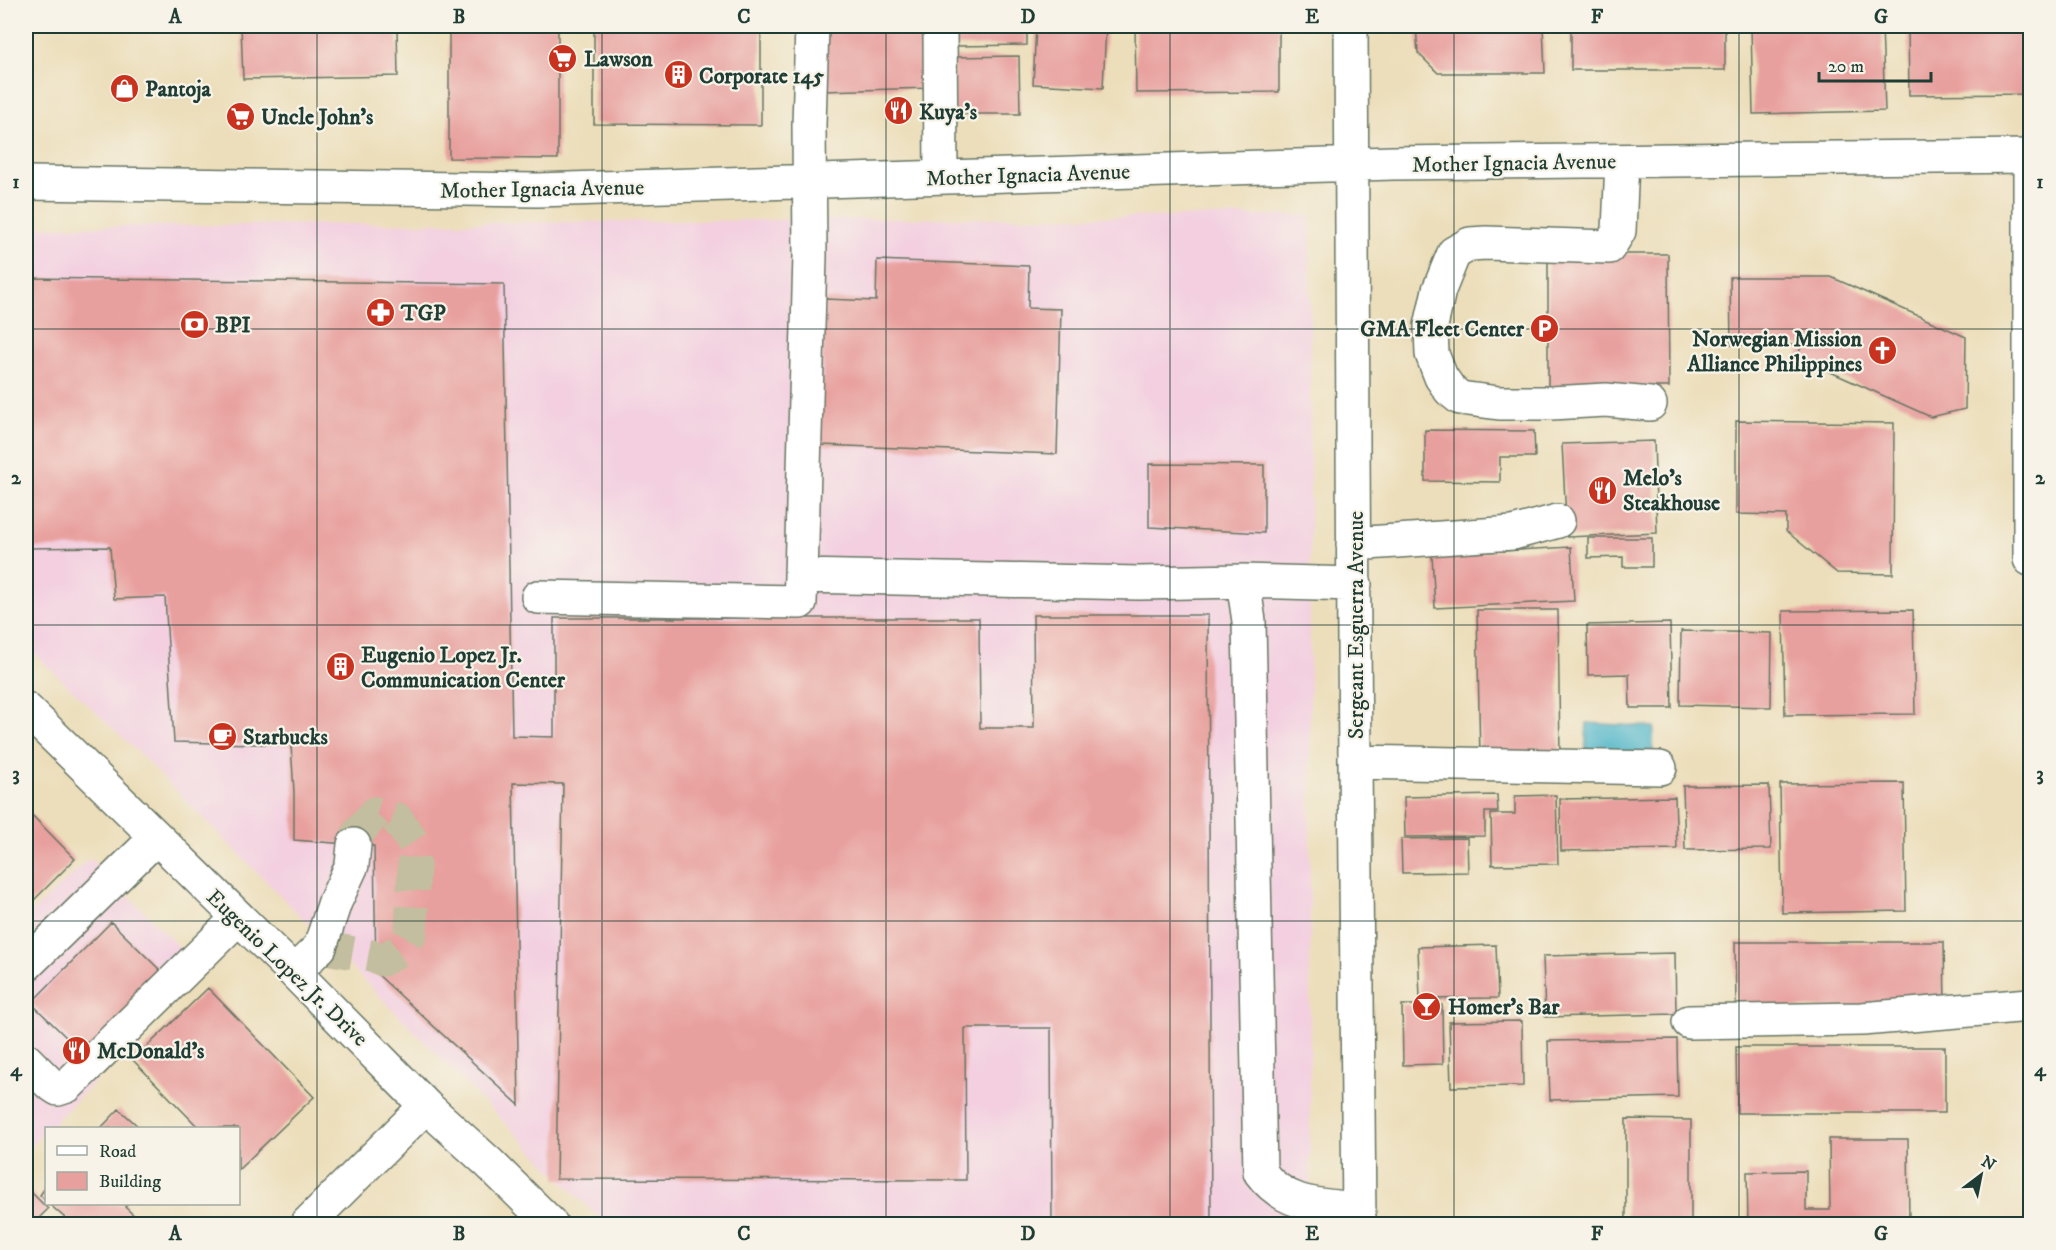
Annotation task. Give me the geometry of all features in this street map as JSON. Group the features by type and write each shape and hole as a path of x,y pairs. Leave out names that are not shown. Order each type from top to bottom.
{"street":[{"path":"538,597 800,602 810,256 812,26"},
{"path":"940,26 940,176"},
{"name":"Sergeant Esguerra Avenue","path":"1351,26 1359,1217"},
{"path":"2030,156 2031,559"},
{"name":"Mother Ignacia Avenue","path":"26,183 537,190 1351,165 2030,156"},
{"path":"1622,161 1619,231 1609,247 1478,243 1470,244 1454,253 1439,290 1431,326 1432,354 1441,377 1450,390 1460,398 1499,403 1606,400 1650,404"},
{"path":"1353,544 1513,533 1558,521"},
{"path":"801,576 1139,583 1243,581 1354,584"},
{"path":"1243,581 1249,621 1260,1172 1269,1184 1284,1196 1359,1217"},
{"name":"Eugenio Lopez Jr. Drive","path":"26,709 294,972 426,1106 551,1224"},
{"path":"1356,762 1659,768"},
{"path":"26,965 156,838"},
{"path":"294,972 320,947 335,903 352,865 354,845"},
{"path":"26,1060 58,1089 67,1086 238,918"},
{"path":"1689,1022 1863,1019 2031,1005"},
{"path":"307,1224 426,1106"}],"shaded area":[{"path":"1310,215 1310,1224 605,1224 140,754 26,646 26,227"},
{"name":"McDonald's","path":"90,858 203,971 50,1127 45,1127 26,1152 26,918"}],"water":[{"path":"1587,723 1654,727 1652,760 1585,756"}],"building":[{"path":"241,26 397,26 398,76 243,79"},
{"path":"449,26 558,26 558,159 449,158"},
{"name":"Corporate 145","path":"594,26 761,26 761,125 594,124"},
{"path":"820,26 931,26 933,88 822,91"},
{"path":"955,26 1027,26 1027,45 956,46"},
{"path":"1036,26 1106,26 1103,88 1033,84"},
{"path":"1135,26 1279,26 1279,92 1136,93"},
{"path":"1416,26 1543,26 1545,73 1438,73 1418,53"},
{"path":"1571,26 1725,26 1725,70 1571,70"},
{"path":"1751,26 1882,26 1885,111 1753,114"},
{"path":"1908,26 2030,26 2030,94 1909,95"},
{"path":"1019,56 1020,114 954,114 953,57"},
{"path":"1548,254 1668,254 1669,387 1548,387"},
{"path":"877,260 1029,266 1028,308 1061,309 1057,454 820,445 825,299 876,301"},
{"name":"Norwegian Mission Alliance Philippines","path":"1730,277 1831,277 1966,337 1965,409 1931,417 1797,357 1802,345 1731,345"},
{"path":"26,278 504,284 512,736 554,737 554,618 979,618 980,728 1034,728 1033,615 1208,615 1211,1224 1052,1224 1051,1028 965,1028 966,1180 556,1179 563,784 513,783 519,1105 376,973 374,846 294,840 291,745 174,742 165,597 114,599 110,547 26,548"},
{"path":"1736,421 1894,423 1893,574 1837,573 1786,531 1786,515 1736,514"},
{"path":"1425,430 1534,431 1535,457 1500,457 1500,482 1425,481"},
{"path":"1654,441 1657,533 1567,537 1562,444"},
{"path":"1149,464 1264,465 1264,533 1149,527"},
{"path":"1588,538 1652,538 1652,567 1623,567 1623,557 1588,558"},
{"path":"1571,547 1574,601 1435,608 1432,555"},
{"path":"1477,610 1558,610 1560,758 1480,759"},
{"path":"1913,610 1915,714 1785,715 1783,611"},
{"path":"1670,623 1672,708 1630,708 1629,674 1588,675 1587,625"},
{"path":"1681,631 1772,633 1771,707 1680,705"},
{"path":"1904,783 1906,911 1782,913 1780,784"},
{"path":"1769,785 1771,849 1685,850 1683,786"},
{"path":"1497,795 1498,812 1485,812 1485,836 1405,837 1404,797"},
{"path":"1556,795 1558,864 1492,865 1491,814 1515,814 1515,796"},
{"path":"1675,797 1677,849 1561,851 1560,799"},
{"path":"26,811 75,859 26,908"},
{"path":"1467,838 1468,872 1402,873 1401,839"},
{"path":"111,922 164,974 135,1042 104,1074 31,1003"},
{"path":"1735,942 1944,942 1945,1008 1736,1008"},
{"path":"1496,945 1498,998 1420,999 1418,947"},
{"path":"1675,953 1676,1014 1545,1017 1543,956"},
{"path":"208,988 314,1097 240,1168 240,1127 198,1127 133,1060"},
{"path":"1402,1005 1442,1005 1443,1064 1403,1065"},
{"path":"1522,1021 1523,1086 1451,1087 1449,1022"},
{"path":"1677,1039 1678,1097 1550,1100 1548,1041"},
{"path":"1736,1047 1945,1047 1945,1113 1737,1113"},
{"path":"119,1109 139,1127 102,1127"},
{"path":"1626,1119 1691,1120 1691,1224 1626,1224"},
{"path":"1829,1139 1908,1139 1909,1224 1748,1224 1747,1172 1806,1171 1806,1210 1830,1210"},
{"path":"26,1187 48,1209 33,1224 26,1224"},
{"path":"45,1188 45,1200 40,1195"},
{"path":"50,1205 127,1205 125,1207 143,1224 72,1224"}],"tunnel":[{"path":"320,947 383,960 400,950 411,933 415,845 397,819 375,813 358,833 354,845"}],"place":[{"name":"Lawson","path":"563,58"},
{"name":"Corporate 145","path":"678,75"},
{"name":"Pantoja","path":"124,88"},
{"name":"Kuya’s","path":"898,111"},
{"name":"Uncle John's","path":"240,116"},
{"name":"TGP","path":"380,312"},
{"name":"BPI","path":"194,324"},
{"name":"GMA Fleet Center","path":"1545,328"},
{"name":"Norwegian Mission Alliance Philippines","path":"1883,351"},
{"name":"Melo's Steakhouse","path":"1602,490"},
{"name":"Eugenio Lopez Jr. Communication Center","path":"340,667"},
{"name":"Starbucks","path":"222,736"},
{"name":"Homer's Bar","path":"1427,1006"},
{"name":"McDonald's","path":"76,1050"}]}
